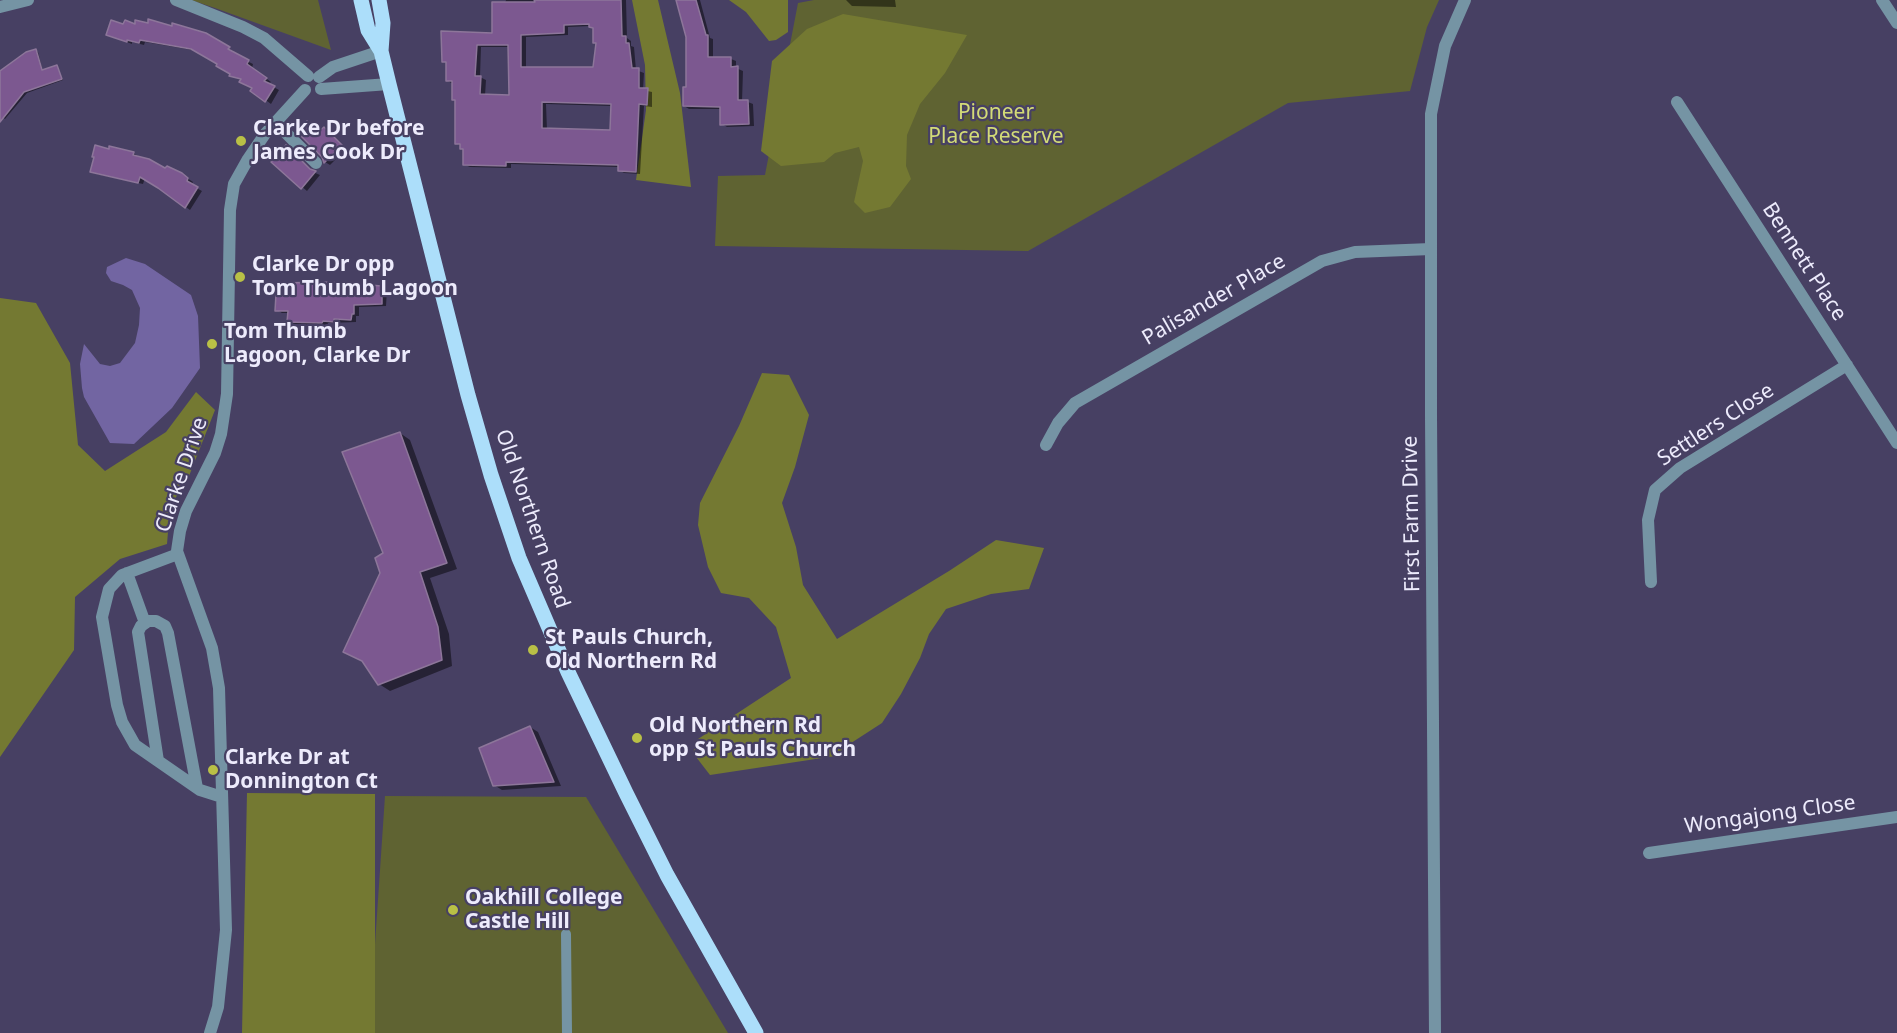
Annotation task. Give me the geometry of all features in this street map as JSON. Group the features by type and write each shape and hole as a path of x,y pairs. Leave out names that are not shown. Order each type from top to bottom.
{"main road":[{"name":"Old Northern Road","path":"361,0 368,30 381,51"},
{"name":"Old Northern Road","path":"379,0 383,23 381,51 388,84 468,395 491,476 519,558 568,672 631,803 668,875 756,1033"}],"street":[{"path":"0,8 28,0"},
{"path":"176,0 264,38 316,81 388,84"},
{"name":"First Farm Drive","path":"1435,1033 1431,114 1445,46 1465,0"},
{"path":"1882,0 1897,23"},
{"path":"316,81 333,67 381,51"},
{"name":"Clarke Drive","path":"210,1033 218,1007 225,930 219,688 212,648 178,554 180,531 186,511 215,453 225,404 230,210 234,184 265,134 305,90 304,81 316,81"},
{"name":"Bennett Place","path":"1677,102 1897,442"},
{"path":"276,123 316,163"},
{"name":"Palisander Place","path":"1046,445 1058,423 1074,403 1322,261 1355,252 1431,249"},
{"name":"Settlers Close","path":"1651,582 1648,519 1655,490 1680,468 1847,365"},
{"path":"178,554 122,575 109,589 102,617 117,705 122,722 135,745 197,788 222,797"},
{"path":"127,573 145,623"},
{"path":"158,761 138,632 145,623 156,621 165,626 168,633 197,788"},
{"name":"Wongajong Close","path":"1649,854 1897,817"},
{"path":"566,934 567,1033"}],"green space":[{"path":"191,0 318,0 331,50 215,8"},
{"path":"632,0 658,0 680,93 691,187 636,180 646,110 645,65"},
{"path":"729,0 788,0 788,32 776,40 769,41 746,12"},
{"name":"Pioneer Place Reserve","path":"814,0 1439,0 1427,27 1410,91 1288,103 1028,251 715,246 718,176 765,175 798,3"},
{"path":"843,14 967,35 945,73 920,104 907,135 906,166 911,179 890,207 865,213 854,202 863,161 859,147 835,153 824,162 781,166 761,151 772,61 807,29"},
{"path":"0,298 36,303 70,363 78,445 105,471 166,432 196,392 215,410 189,476 170,507 167,544 120,559 75,597 74,650 0,757"},
{"path":"762,373 789,375 809,415 795,467 782,503 796,547 803,585 837,639 996,540 1044,548 1029,589 991,594 946,609 929,634 920,658 901,694 882,723 848,745 842,755 710,775 693,753 698,739 791,678 776,627 749,598 721,593 708,567 698,525 700,503 739,426"},
{"path":"247,793 375,794 375,1033 242,1033"},
{"name":"Oakhill College Castle Hill","path":"385,796 586,797 728,1033 369,1033"}],"shaded area":[{"path":"126,258 145,264 191,295 198,316 200,368 172,408 134,444 110,443 84,397 80,364 84,344 100,364 110,366 120,363 135,343 140,308 132,290 111,281 106,273 107,267"}],"building":[{"path":"534,0 621,0 622,36 626,36 626,43 629,43 632,68 639,68 639,88 648,88 647,105 639,104 636,172 618,171 618,165 506,162 506,166 463,165 463,149 460,149 460,144 455,144 455,100 452,100 452,81 446,81 446,62 442,62 441,31 492,33 492,2 535,2","holes":["589,24 589,27 593,28 593,43 596,43 593,67 521,67 521,35 564,33 564,25","477,45 508,45 509,95 480,94 481,76 475,76","542,102 611,104 610,130 542,128"]},
{"path":"676,0 696,0 706,35 708,35 708,57 731,57 731,67 738,66 738,100 748,100 749,124 720,125 720,107 683,106 683,87 686,87 686,37"},
{"path":"148,19 206,33 230,47 228,49 249,60 247,64 267,78 264,81 275,86 265,102 250,91 252,88 239,82 241,79 229,76 230,74 216,66 217,64 191,49 140,40 139,43 127,40 127,42 106,35 111,20 123,24 125,20 135,24 135,20 148,23"},
{"path":"36,49 42,70 57,65 62,79 24,92 0,122 0,71 26,52"},
{"path":"307,121 318,132 324,127 342,145 324,163 322,157 297,132"},
{"path":"95,145 134,152 133,155 182,173 188,178 187,181 198,187 185,208 140,177 138,183 90,172"},
{"path":"286,145 310,169 316,171 301,189 271,162"},
{"path":"327,282 382,286 382,304 354,305 351,320 334,319 334,322 323,321 322,323 287,322 288,311 275,311 276,294 279,294 280,283"},
{"path":"400,432 447,563 420,572 438,627 442,660 378,685 362,661 343,652 380,573 375,558 383,553 342,452"},
{"path":"530,726 554,782 493,786 479,748"}],"place":[{"name":"Clarke Dr before James Cook Dr","path":"241,141"},
{"name":"Clarke Dr opp Tom Thumb Lagoon","path":"240,277"},
{"name":"Tom Thumb Lagoon, Clarke Dr","path":"212,344"},
{"name":"St Pauls Church, Old Northern Rd","path":"533,650"},
{"name":"Old Northern Rd opp St Pauls Church","path":"637,738"},
{"name":"Clarke Dr at Donnington Ct","path":"213,770"},
{"name":"Oakhill College Castle Hill","path":"453,910"}]}
